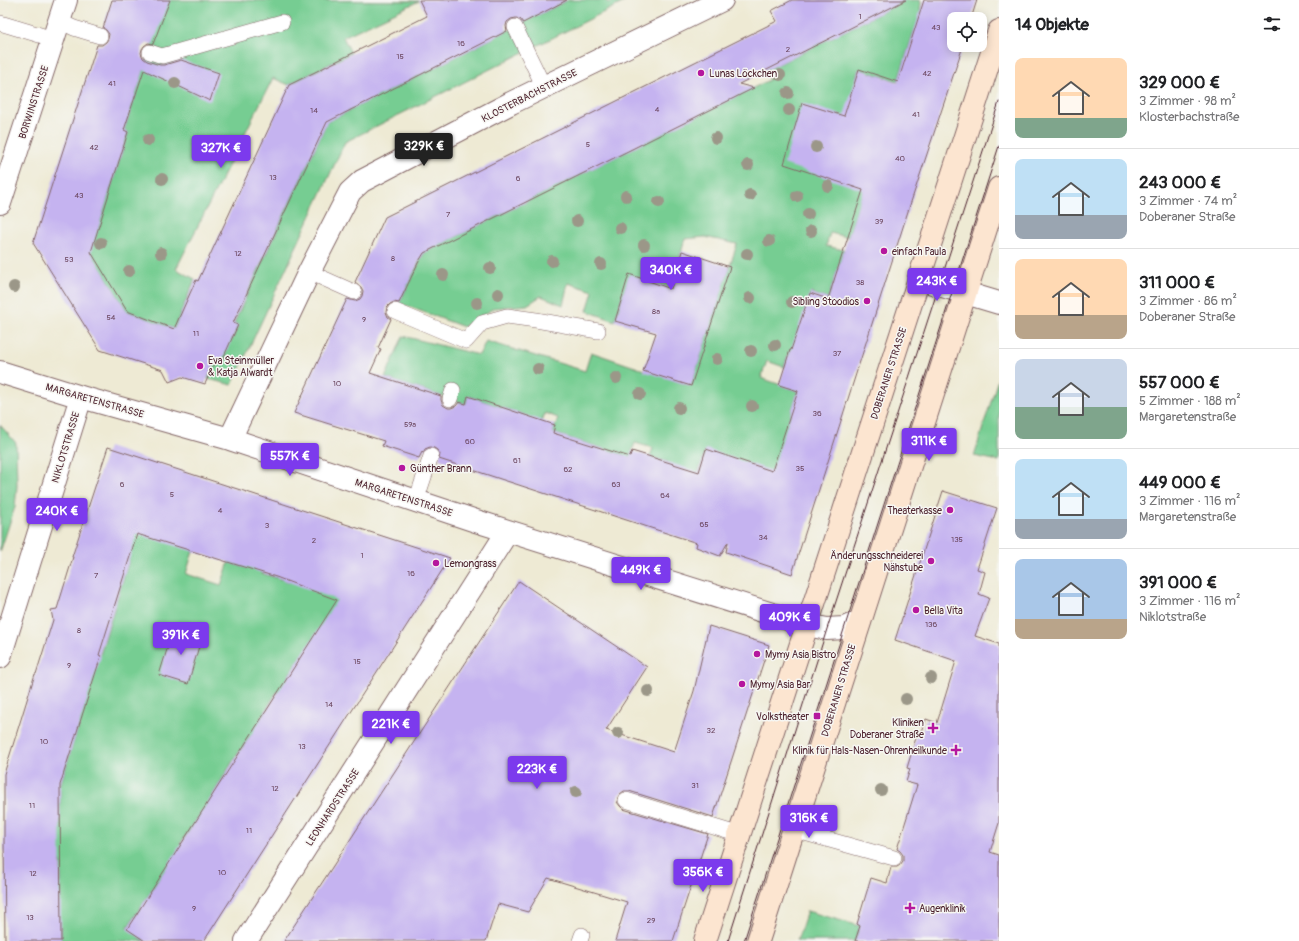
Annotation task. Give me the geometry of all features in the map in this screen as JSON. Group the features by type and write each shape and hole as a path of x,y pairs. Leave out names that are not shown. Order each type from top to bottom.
{"street":[{"name":"BORWINSTRASSE","path":"0,204 66,0"},
{"name":"KLOSTERBACHSTRASSE","path":"230,439 309,272 350,192 362,181 544,87 722,0"},
{"name":"DOBERANER STRASSE","path":"705,941 999,30"},
{"name":"DOBERANER STRASSE","path":"758,941 999,188"},
{"path":"919,279 999,303"},
{"name":"MARGARETENSTRASSE","path":"0,372 81,397 230,439 508,531 807,625"},
{"name":"NIKLOTSTRASSE","path":"0,657 81,397"},
{"name":"LEONHARDSTRASSE","path":"246,941 508,531"},
{"name":"DOBERANER STRASSE","path":"807,625 827,629 844,628 860,621"}],"lane":[{"path":"150,52 162,56 282,22"},
{"path":"0,23 56,30 74,28 100,36"},
{"path":"515,27 544,87"},
{"path":"309,272 354,292"},
{"path":"395,311 466,341 482,323 507,316 598,331"},
{"path":"416,501 431,456"},
{"path":"626,800 740,835"},
{"path":"794,830 894,858"}],"green space":[{"path":"162,0 419,1 343,37 351,53 289,85 273,78 176,269 195,279 174,329 127,311 82,238 98,229 128,132 124,130 153,42"},
{"path":"568,0 606,0 608,3 613,0 628,0 345,142 232,385 208,379 226,338 232,340 238,325 234,323 327,122"},
{"path":"899,0 920,0 920,11 923,13 913,34 898,81 859,69 856,78 864,189 848,237 830,233 826,246 844,250 828,299 811,293 806,305 810,356 790,350 784,367 767,361 761,378 798,391 769,486 706,450 697,476 664,474 668,462 650,457 653,448 635,443 630,457 553,433 558,418 545,413 535,441 525,415 468,396 466,404 385,378 403,336 479,355 486,341 585,371 591,352 691,386 737,244 705,237 685,239 671,289 629,275 615,321 587,311 593,291 568,283 563,305 541,296 527,305 494,308 464,327 399,303 424,253 769,80 765,71 900,3"},
{"path":"999,379 999,461 974,456"},
{"path":"0,425 16,443 17,486 15,507 0,552"},
{"path":"116,514 193,551 186,574 221,585 229,562 243,567 270,547 261,573 290,582 298,556 365,577 305,651 288,676 311,691 300,707 277,692 260,719 284,733 251,735 180,844 204,860 171,861 127,928 145,941 61,941 61,928 54,884 61,883 61,862 54,862 60,824 60,786 129,560"},
{"path":"807,911 860,926 855,941 797,941"}],"building":[{"path":"112,0 170,0 153,44 148,43 142,49 141,53 143,58 147,61 160,65 181,60 219,73 210,101 144,70 124,130 128,132 91,252 127,311 174,329 196,280 198,281 289,85 427,16 419,0 567,0 523,23 520,19 511,19 507,22 507,31 327,122 233,323 238,325 221,363 214,364 205,384 182,377 169,382 163,370 100,350 33,243 97,45 102,45 108,39 109,34 103,28"},
{"path":"792,0 906,0 739,84 754,88 424,253 399,303 394,302 387,307 386,312 388,317 391,319 378,348 381,349 370,373 441,396 443,405 448,408 456,406 459,402 466,404 468,396 555,425 553,433 630,457 632,451 699,472 706,449 772,471 798,391 779,385 790,350 810,293 828,299 863,190 784,164 802,103 844,116 859,69 898,82 924,0 977,0 973,12 947,12 947,52 961,52 910,205 792,574 726,552 728,542 720,556 696,547 697,543 439,459 440,454 434,448 430,447 425,449 419,458 382,446 384,441 294,413 347,299 355,301 360,299 362,296 363,291 361,287 355,282 385,217 777,21 771,11"},
{"path":"682,251 730,267 691,386 643,371 656,333 615,321 629,274 671,289"},
{"path":"108,447 450,558 204,941 145,941 127,929 337,600 276,577 137,534 99,655 101,656 60,785 61,941 5,941 4,774 53,620 51,610 57,609 72,557"},
{"path":"943,491 997,508 977,569 985,572 979,594 989,598 975,636 999,644 999,823 990,852 999,855 999,941 855,941 860,926 857,924 871,878 887,883 891,867 897,867 903,861 903,855 897,849 917,785 906,782 910,769 907,768 918,731 922,732 926,719 937,723 956,661 895,640"},
{"path":"519,581 647,667 606,730 674,752 694,691 709,626 769,645 713,817 629,791 624,791 618,797 617,802 623,809 708,834 673,941 615,941 627,902 548,878 528,912 498,904 486,941 284,941"},
{"path":"174,627 202,636 188,684 159,675"}],"tram line":[{"path":"728,941 827,629 999,102"},
{"path":"744,941 999,146"}],"place":[{"name":"Lunas Löckchen","path":"701,73"},
{"name":"einfach Paula","path":"884,251"},
{"name":"Sibling Stoodios","path":"867,301"},
{"name":"Eva Steinmüller & Katja Alwardt","path":"200,366"},
{"name":"Günther Brann","path":"402,468"},
{"name":"Theaterkasse","path":"950,510"},
{"name":"Änderungsschneiderei Nähstube","path":"931,561"},
{"name":"Lemongrass","path":"436,563"},
{"name":"Bella Vita","path":"916,610"},
{"name":"Mymy Asia Bistro","path":"757,654"},
{"name":"Mymy Asia Bar","path":"742,684"},
{"name":"Volkstheater","path":"817,716"},
{"name":"Kliniken Doberaner Straße","path":"933,728"},
{"name":"Klinik für Hals-Nasen-Ohrenheilkunde","path":"956,750"},
{"name":"Augenklinik","path":"910,908"}]}
